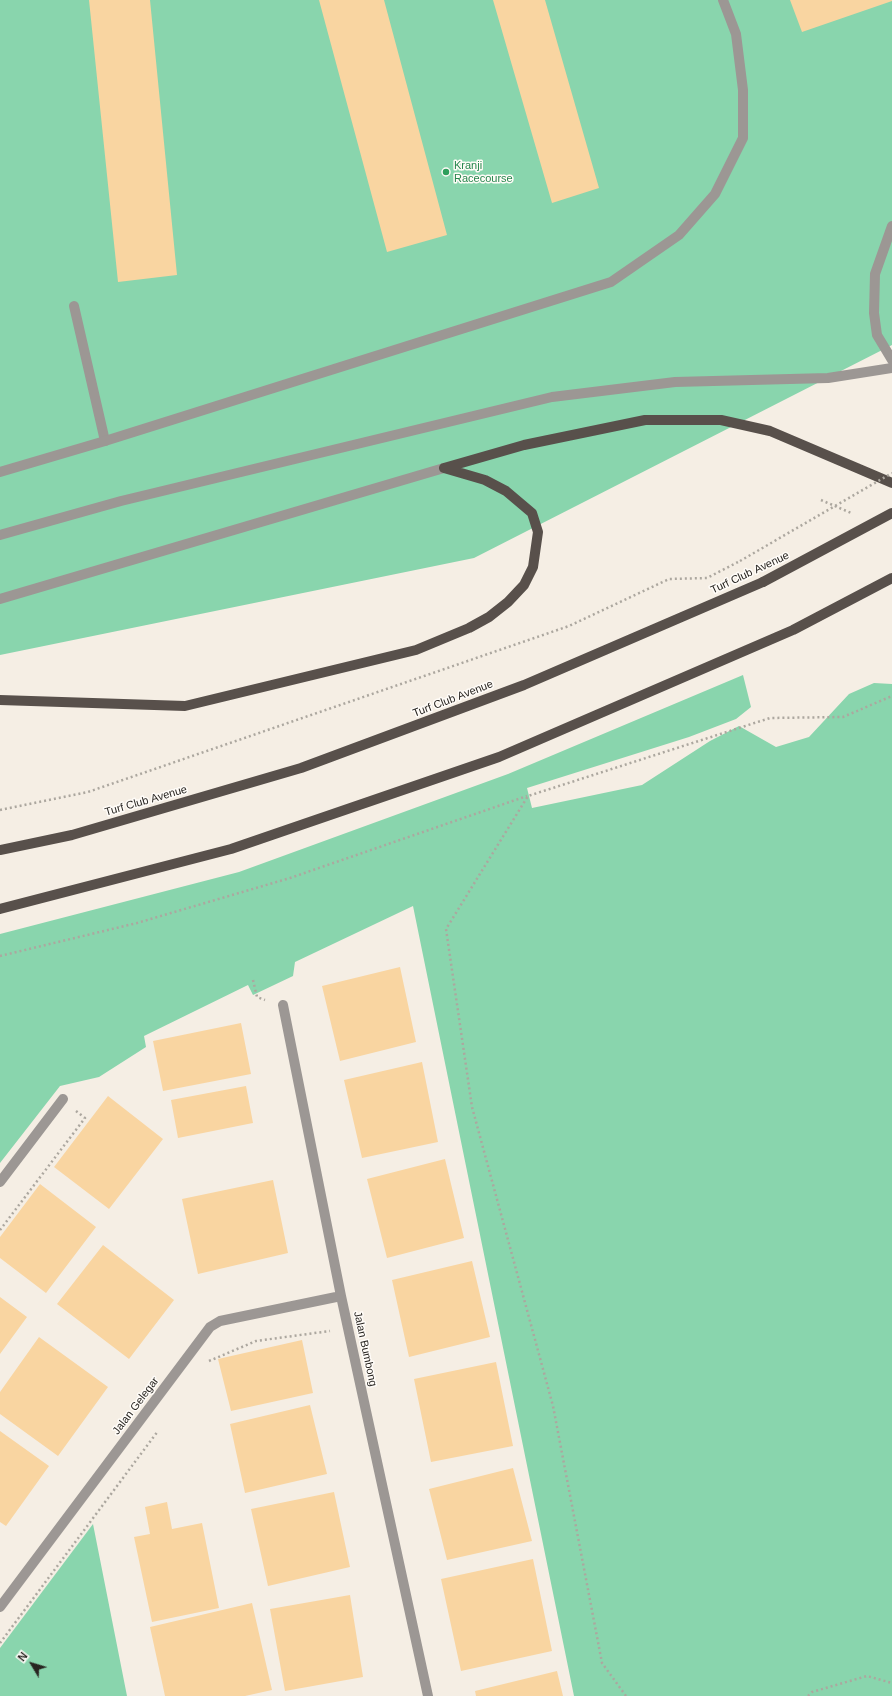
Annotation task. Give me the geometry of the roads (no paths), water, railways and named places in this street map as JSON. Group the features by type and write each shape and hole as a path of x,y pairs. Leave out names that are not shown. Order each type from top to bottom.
{"main road":[{"path":"444,468 524,445 645,420 721,420 770,431 892,483"},
{"path":"0,700 185,706 416,650 469,628 489,617 508,602 524,585 533,567 538,532 532,513 506,491 485,480 444,468"},
{"name":"Turf Club Avenue","path":"0,850 72,835 301,768 524,684 763,582 892,513"},
{"path":"0,909 231,849 499,757 793,630 892,578"}],"street":[{"path":"0,472 105,441 611,282 679,235 714,194 743,138 743,90 736,34 723,0"},
{"path":"892,226 875,274 874,313 876,335 892,360"},
{"path":"74,306 105,441"},
{"path":"0,535 121,501 552,397 675,382 828,378 892,368"},
{"path":"0,599 444,468"},
{"name":"Jalan Bumbong","path":"283,1005 341,1296 428,1696"},
{"path":"0,1182 62,1100"},
{"name":"Jalan Gelegar","path":"0,1607 210,1327 220,1321 341,1296"}],"place":[{"name":"Kranji Racecourse","path":"446,172"}]}
